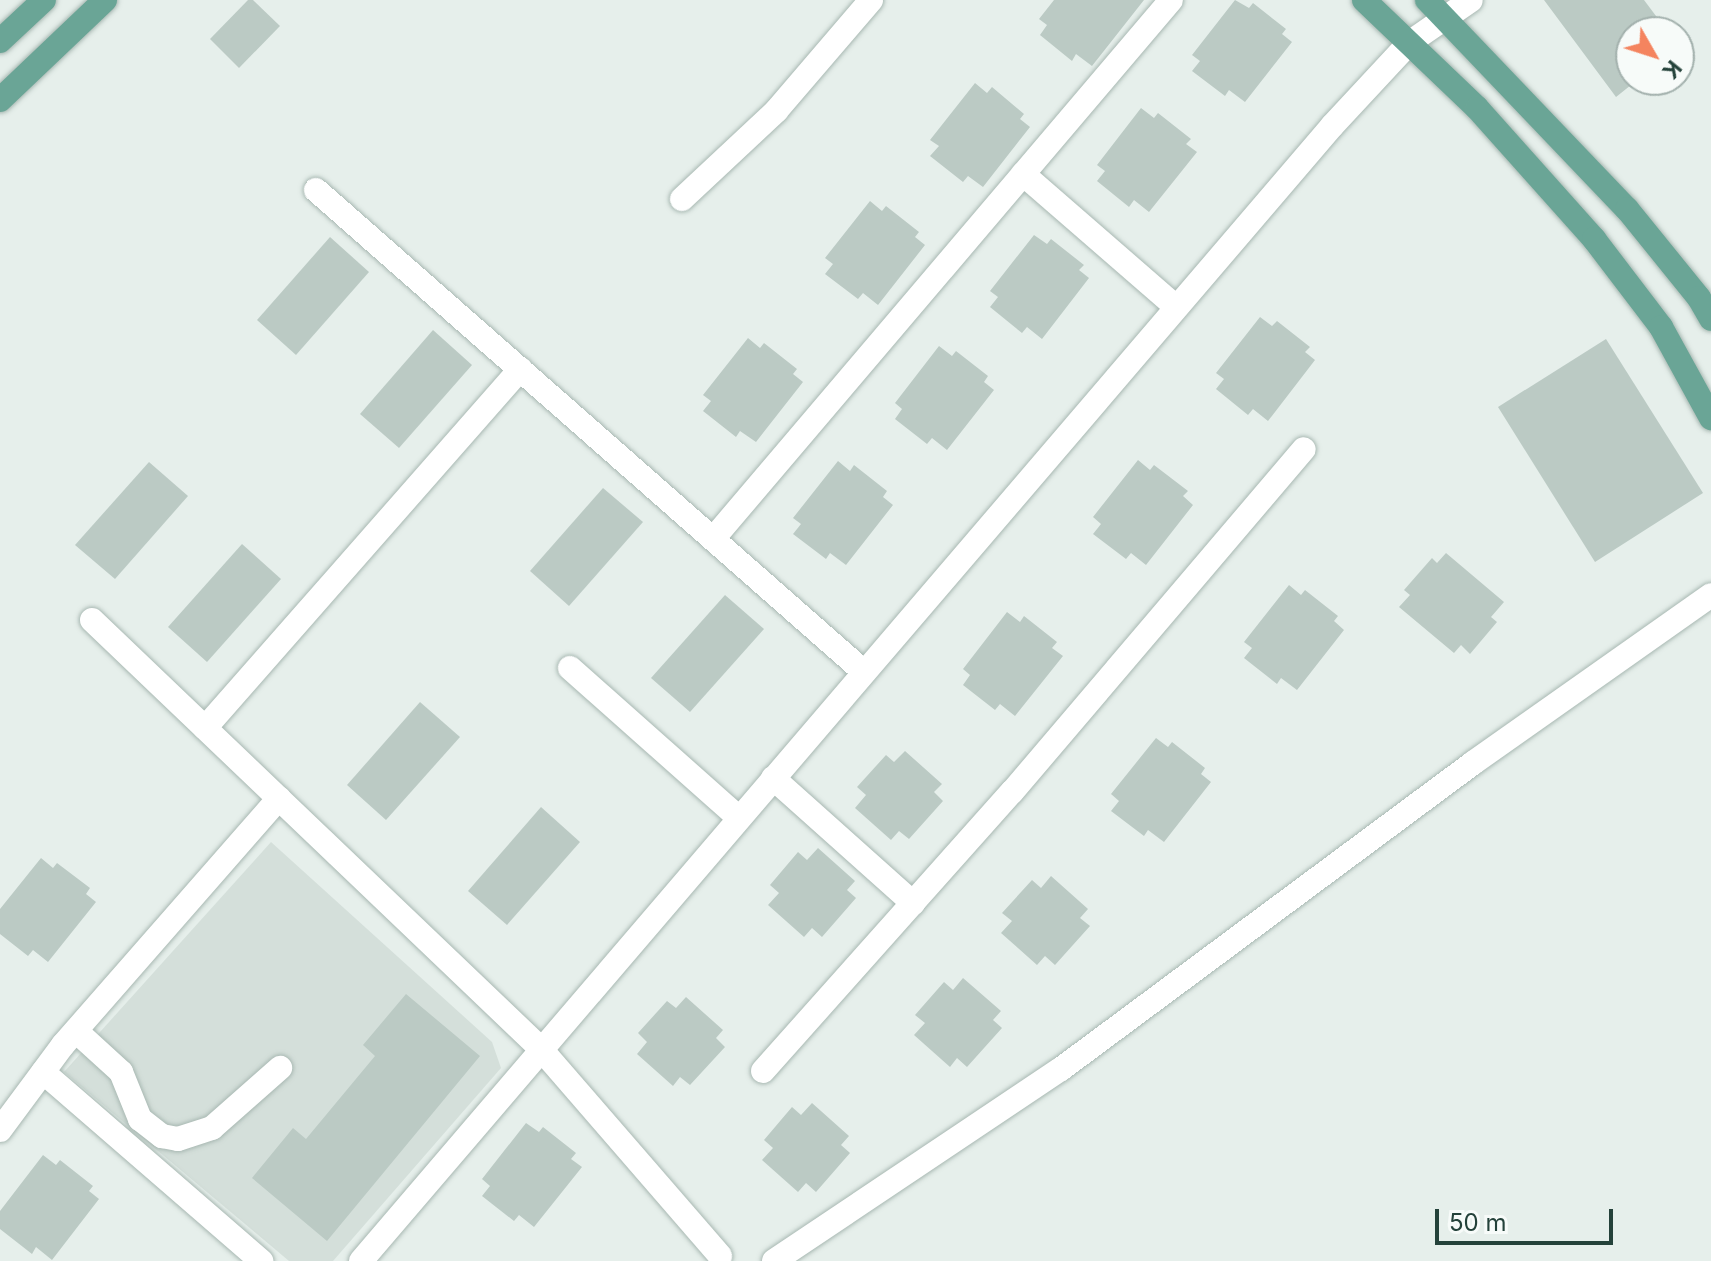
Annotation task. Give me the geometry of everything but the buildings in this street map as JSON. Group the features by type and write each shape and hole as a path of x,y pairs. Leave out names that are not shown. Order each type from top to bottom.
{"main road":[{"path":"0,41 44,0"},
{"path":"0,100 105,0"},
{"path":"1364,0 1477,108 1594,239 1661,327 1711,418"},
{"path":"1427,0 1627,209 1699,298 1711,319"}],"street":[{"path":"682,199 776,111 871,0"},
{"path":"713,539 1171,0"},
{"path":"361,1261 540,1048 1332,126 1409,43 1471,0"},
{"path":"1023,174 1176,307"},
{"path":"316,190 864,672"},
{"path":"205,728 520,369"},
{"path":"763,1071 1012,792 1304,449"},
{"path":"774,1261 1061,1069 1473,763 1711,595"},
{"path":"92,620 540,1048 720,1256"},
{"path":"570,668 739,818"},
{"path":"773,778 913,903"},
{"path":"0,1130 76,1031 279,798"},
{"path":"76,1031 121,1072 140,1119 162,1136 178,1139 212,1128 280,1068"},
{"path":"43,1072 261,1261"}],"shaded area":[{"path":"271,842 492,1042 501,1068 333,1261 289,1261 64,1072"}]}
